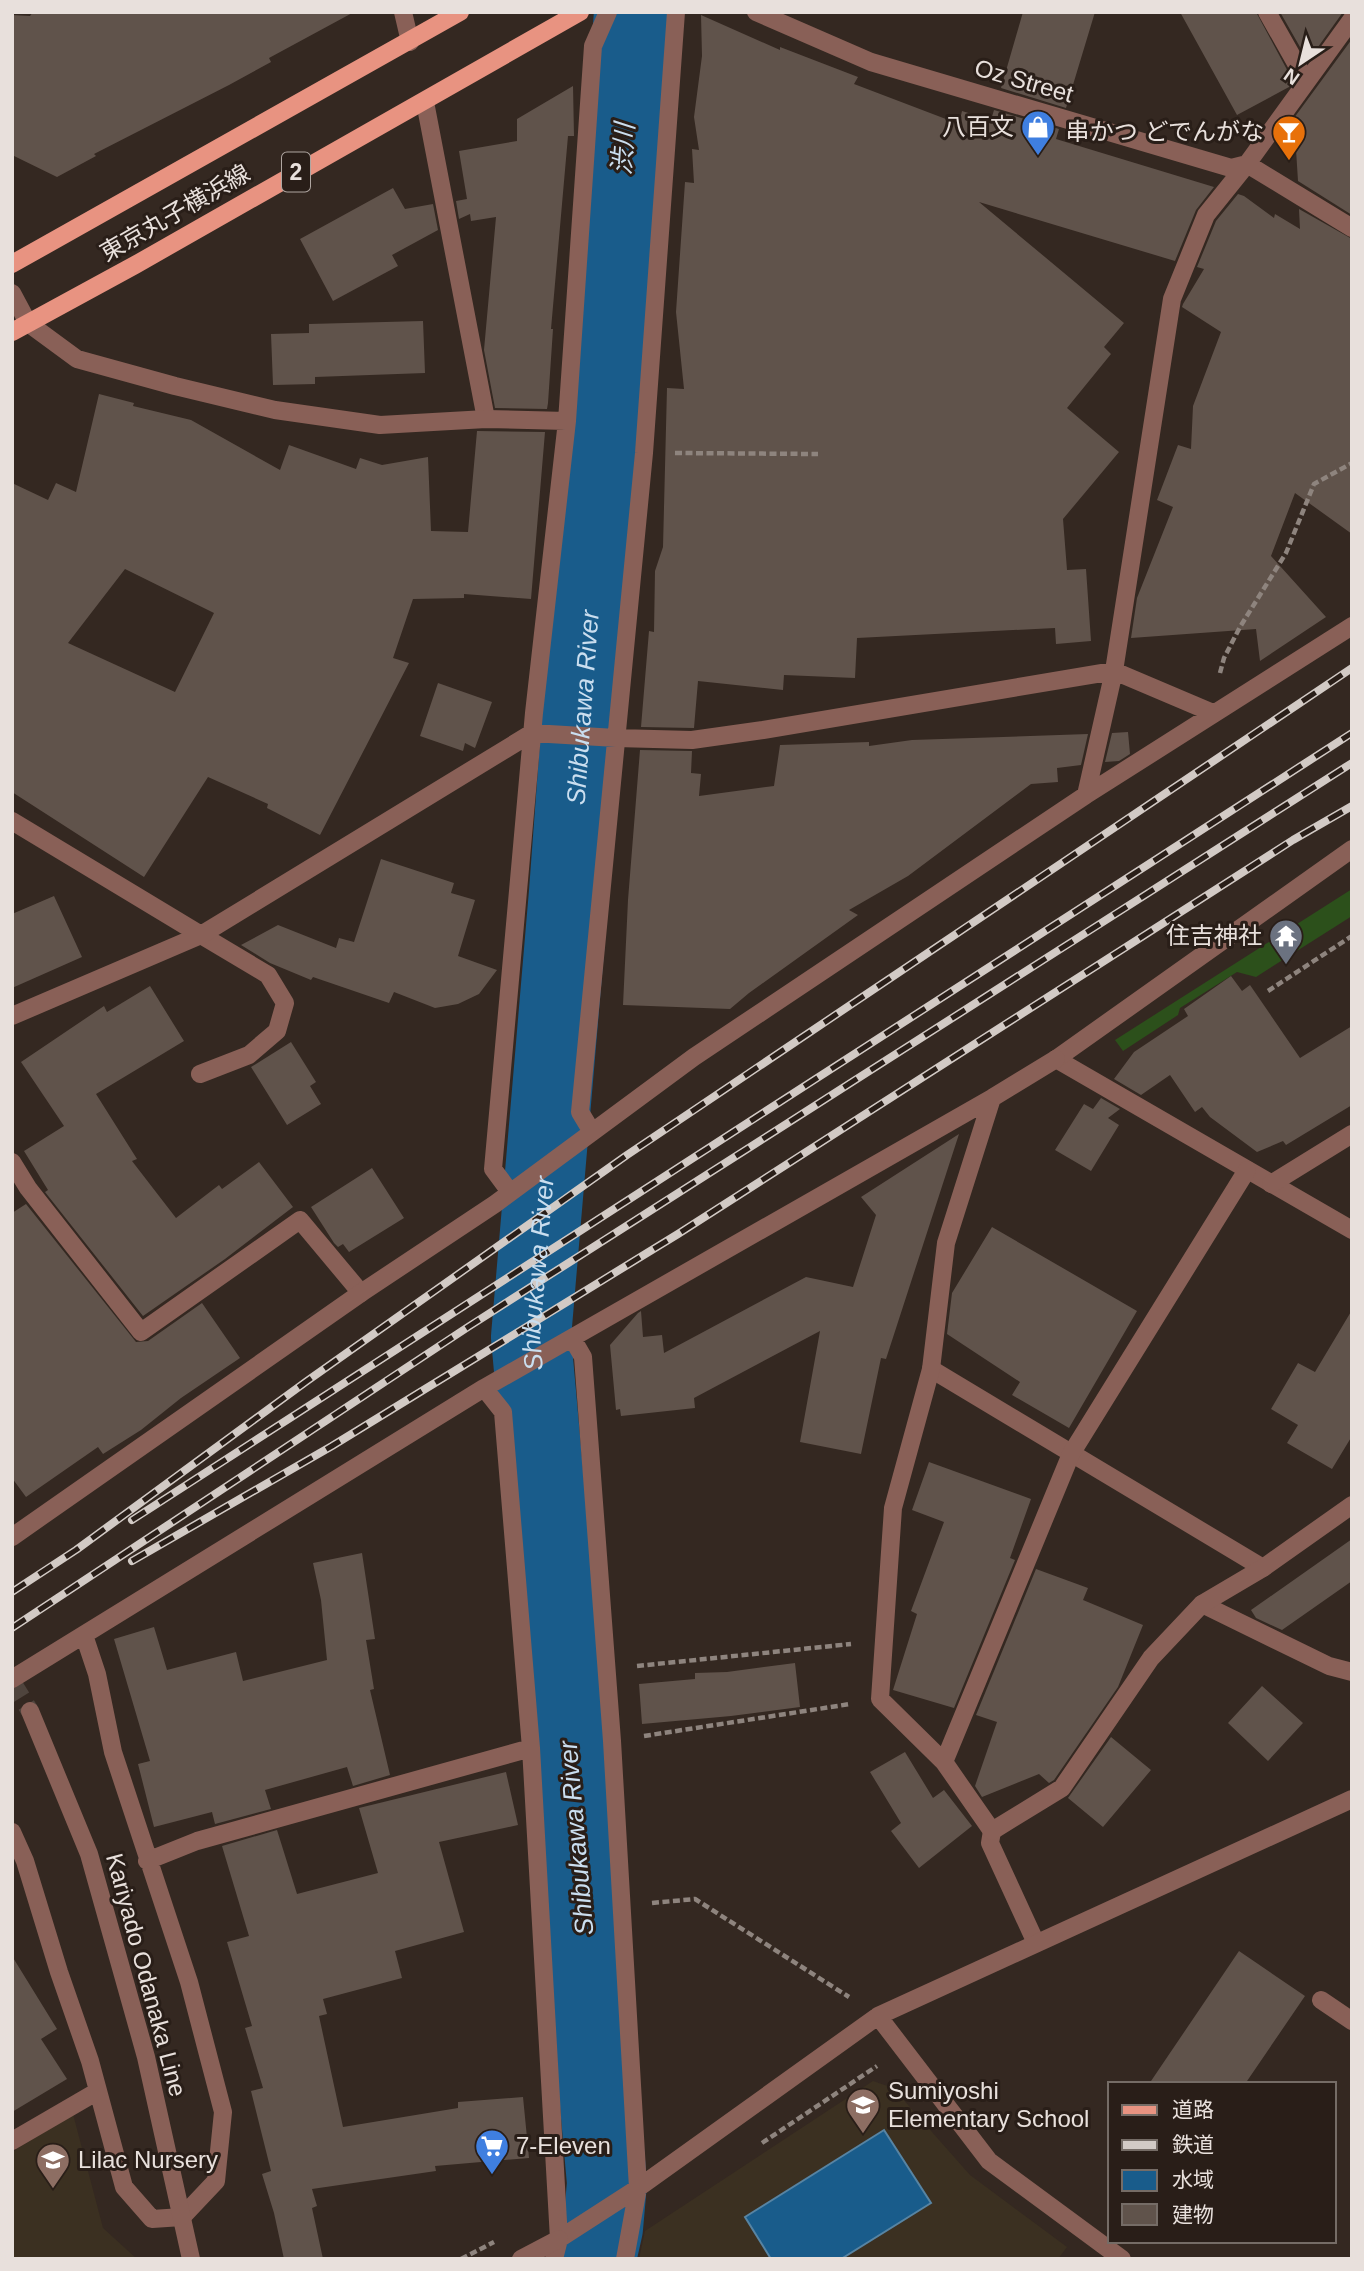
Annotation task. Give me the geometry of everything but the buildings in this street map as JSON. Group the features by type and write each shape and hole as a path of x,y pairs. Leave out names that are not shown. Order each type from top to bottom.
{"main road":[{"name":"東京丸子横浜線","path":"12,264 460,12"},
{"name":"東京丸子横浜線","path":"20,328 425,102 580,12"}],"street":[{"path":"403,12 410,42"},
{"path":"506,1194 493,1169 532,733 567,421 593,46 608,12"},
{"path":"590,1133 580,1112 644,453 676,12"},
{"name":"Oz Street","path":"756,12 872,62 1231,167 1247,164 1352,228"},
{"path":"1267,12 1306,81"},
{"path":"1086,795 1114,671 1171,299 1206,215 1247,164 1352,19"},
{"path":"425,102 486,419"},
{"path":"12,293 20,328 77,359 275,410 380,425 486,419 567,421"},
{"path":"12,1537 506,1194 694,1057 1086,795 1352,626"},
{"path":"12,1016 201,935 532,733 692,740 1114,671 1213,713"},
{"path":"12,821 268,975 285,1003 277,1031 249,1055 200,1074"},
{"path":"12,1679 484,1388 1056,1059 1352,849"},
{"path":"1056,1059 1352,1230"},
{"path":"992,1098 946,1242 931,1369 892,1508 880,1699 944,1762 992,1831 990,1843 1036,1943"},
{"path":"1270,1184 1352,1134"},
{"path":"12,1162 28,1188 142,1332 300,1220 361,1293"},
{"path":"944,1762 1071,1454 1247,1170"},
{"path":"572,1338 583,1357 623,1906 638,2188 625,2259"},
{"path":"931,1369 1263,1568"},
{"path":"484,1388 503,1412 531,1748 559,2239 554,2259"},
{"path":"992,1831 1062,1787 1152,1658 1202,1604 1263,1568 1352,1506"},
{"path":"1202,1604 1329,1666 1352,1672"},
{"path":"12,1832 25,1861 98,2091 124,2188 152,2218 182,2217 216,2181 223,2112 189,1982 113,1752 97,1674 84,1634"},
{"name":"Kariyado Odanaka Line","path":"30,1711 89,1854 146,2057 191,2259"},
{"path":"148,1861 197,1841 531,1748"},
{"path":"521,2259 559,2239 638,2188 878,2016 1352,1799"},
{"path":"1321,2000 1352,2021"},
{"path":"878,2016 989,2161 1122,2259"},
{"path":"12,2141 98,2091"}],"path":[{"path":"644,453 818,454"},
{"path":"1213,713 1214,696 1224,657 1286,553 1314,484 1352,463"},
{"path":"1268,991 1352,936"},
{"path":"607,1669 884,1640"},
{"path":"612,1741 880,1699"},
{"path":"623,1906 695,1899 878,2016"}],"shaded area":[{"name":"Sumiyoshi Elementary School","path":"873,2081 893,2088 970,2175 1067,2247 1058,2259 639,2259 645,2231"},
{"name":"Lilac Nursery","path":"73,2114 103,2228 137,2259 12,2259 12,2152"}],"green space":[{"path":"1352,889 1352,916 1256,977 1237,972 1180,1008 1178,1015 1123,1051 1115,1040"}],"water":[{"path":"884,2130 931,2203 841,2259 771,2259 745,2217"}],"waterway":[{"name":"Shibukawa River","path":"596,2259 603,2228 607,2183 531,1337 569,892 634,12"}],"tunnel":[{"path":"12,1682 30,1711"}],"railway":[{"path":"12,1592 76,1550 307,1381 627,1155 1352,668"},
{"path":"132,1520 1352,733"},
{"path":"12,1628 468,1327 1352,763"},
{"path":"132,1561 332,1446 678,1234 1293,840 1352,806"}],"place":[{"name":"八百文","path":"1038,157"},
{"name":"串かつ どでんがな","path":"1289,162"},
{"name":"住吉神社","path":"1286,966"},
{"name":"Sumiyoshi Elementary School","path":"863,2135"},
{"name":"7-Eleven","path":"492,2176"},
{"name":"Lilac Nursery","path":"53,2190"}],"water label":[{"name":"渋川","path":"623,149"}]}
